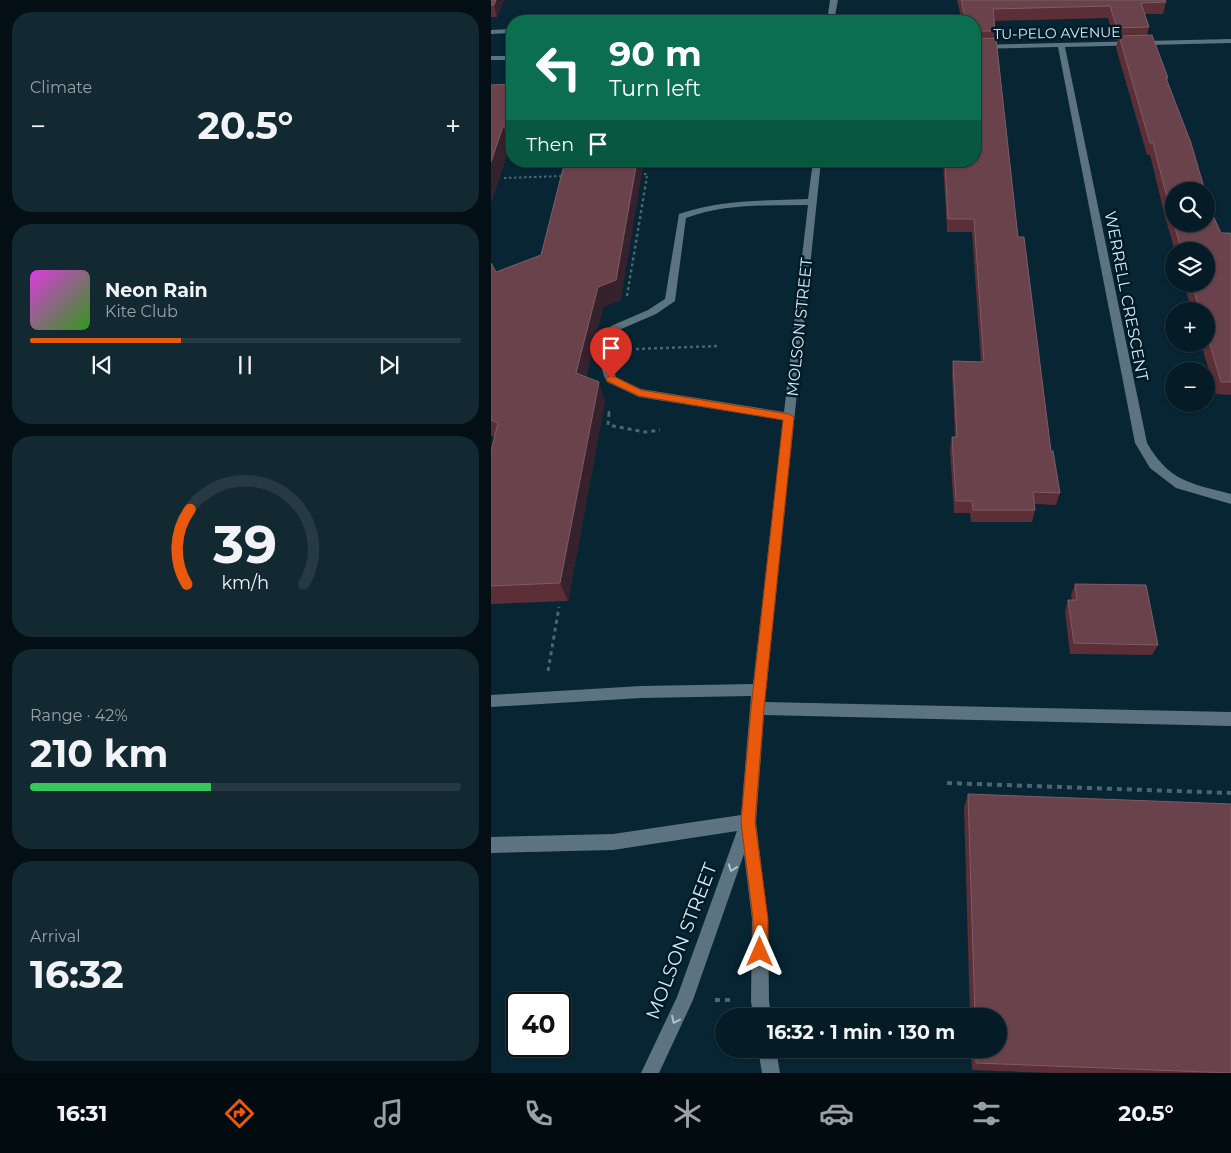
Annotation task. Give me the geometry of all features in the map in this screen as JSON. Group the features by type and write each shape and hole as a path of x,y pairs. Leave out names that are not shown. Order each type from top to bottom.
{"street":[{"path":"832,15 834,0"},
{"path":"491,32 506,31"},
{"name":"TU-PELO AVENUE","path":"981,47 1231,40"},
{"name":"WERRELL CRESCENT","path":"1061,46 1141,443 1154,465 1180,485 1231,499"},
{"path":"491,58 506,58"},
{"name":"MOLSON STREET","path":"761,1008 760,919 748,822 757,708 816,167"},
{"path":"789,417 639,393 611,378 604,362 606,350 615,328 652,312 671,301 682,216 700,209 748,204 812,202"},
{"path":"491,701 641,692 759,690"},
{"path":"757,708 1231,719"},
{"path":"492,848 613,842 748,822"},
{"name":"MOLSON STREET","path":"650,1073 685,1000 748,822"},
{"path":"768,1058 771,1073"}],"path":[{"path":"626,299 647,174 637,174"},
{"path":"504,178 571,176"},
{"path":"606,350 720,346"},
{"path":"544,698 559,607"},
{"path":"947,783 1231,793"},
{"path":"712,1000 736,1000"}],"building":[{"path":"491,0 496,0 494,5 491,5"},
{"path":"961,0 1165,0 1166,2 1141,3 1149,27 1117,28 1110,6 993,9 995,31 981,31 981,15 965,15"},
{"path":"1152,35 1191,143 1202,182 1165,182 1165,190 1153,143 1150,143 1119,36"},
{"path":"996,38 1018,237 1024,237 1051,451 1053,451 1060,493 1033,492 1035,510 973,510 972,501 956,501 952,437 957,437 953,361 984,362 974,219 948,219 945,167 981,167 981,39"},
{"path":"506,84 506,126 503,126 491,162 491,85"},
{"path":"563,167 636,167 616,280 598,287 576,373 599,382 560,583 491,586 491,451 498,423 491,420 491,263 496,272 541,255"},
{"path":"1215,220 1221,233 1231,234 1231,382 1221,382 1212,352 1215,352 1215,302 1197,302 1194,292 1215,292 1215,242 1179,242 1176,232 1215,232"},
{"path":"1075,584 1146,585 1158,645 1074,643 1068,600 1077,600"},
{"path":"968,794 1231,804 1231,1073 976,1063 976,1058 1007,1058 1007,1008 975,1008"}],"route":[{"path":"611,378 639,393 789,417 757,708 748,822 760,919 760,952"}]}
